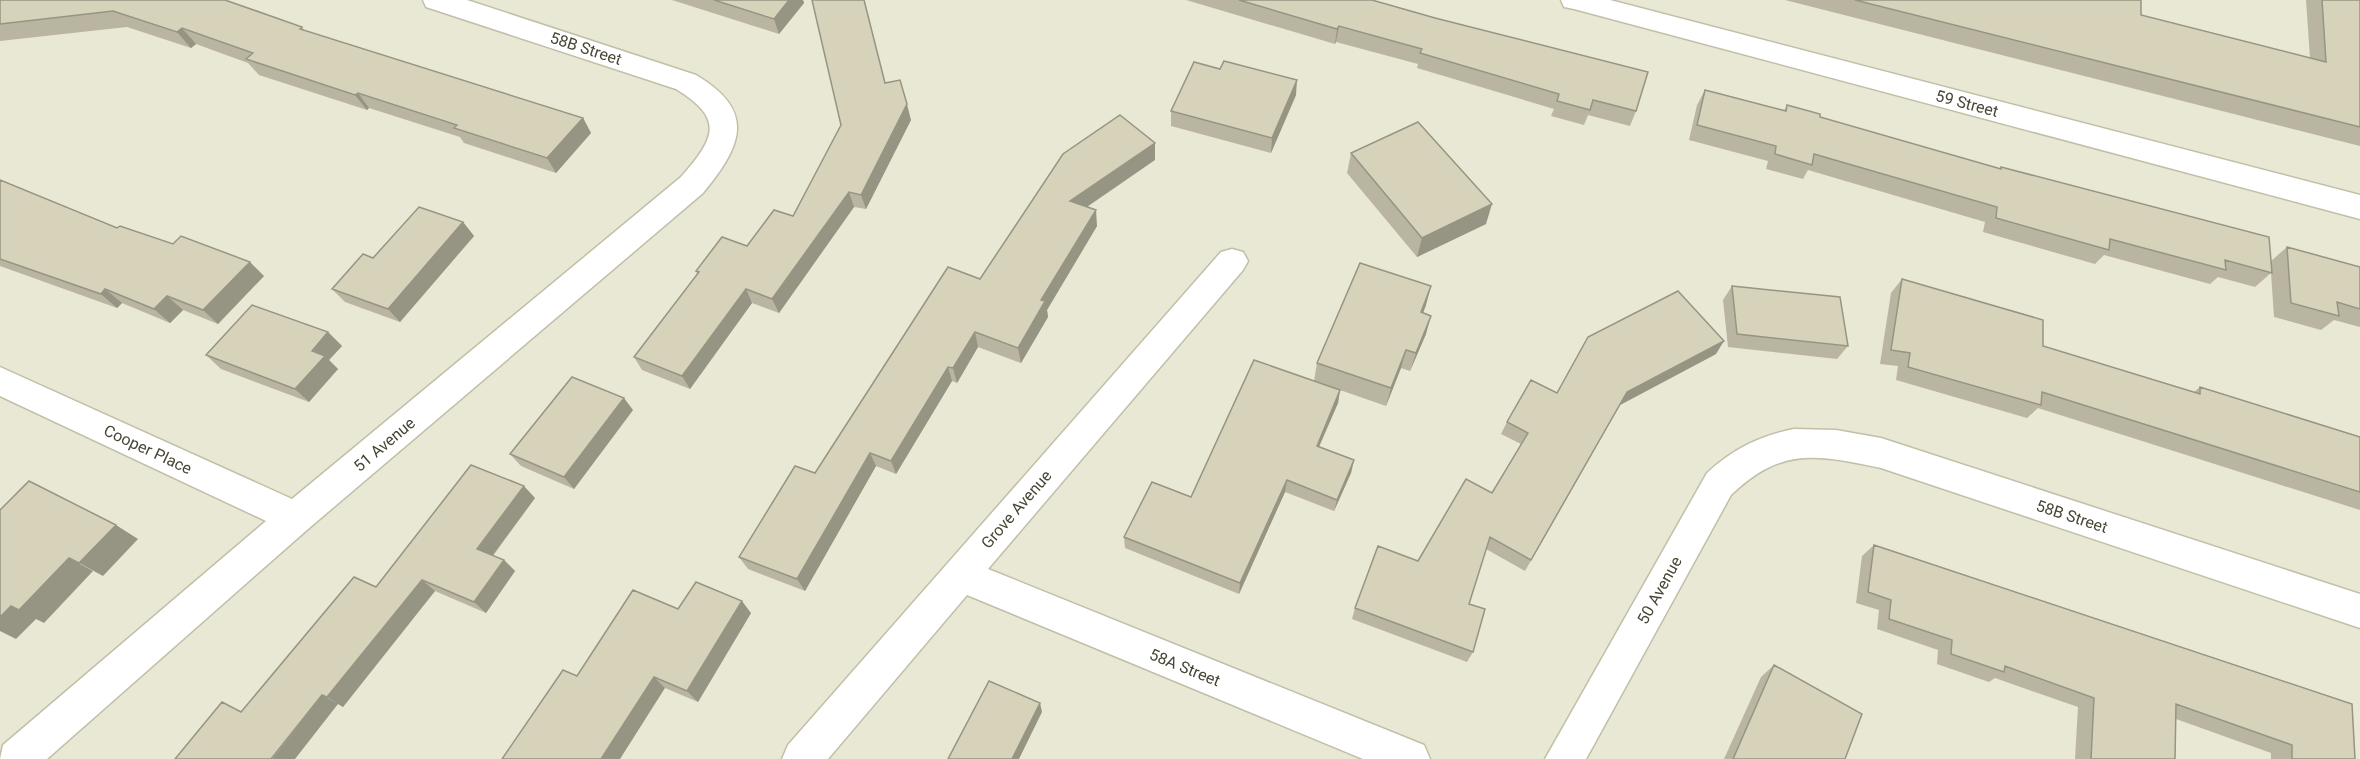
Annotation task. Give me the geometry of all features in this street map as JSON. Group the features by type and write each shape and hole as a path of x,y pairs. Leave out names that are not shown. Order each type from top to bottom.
{"street":[{"name":"58B Street","path":"436,0 682,79 711,96 724,115"},
{"name":"59 Street","path":"1574,0 2360,207"},
{"name":"51 Avenue","path":"17,759 296,518 692,185 711,165 720,149 724,115"},
{"name":"Grove Avenue","path":"802,759 1232,261"},
{"name":"Cooper Place","path":"0,381 296,518"},
{"name":"58B Street","path":"1779,445 1803,442 1881,453 2360,611"},
{"name":"50 Avenue","path":"1565,759 1719,484 1744,460 1779,445"},
{"name":"58A Street","path":"960,575 1410,759"}],"shaded area":[{"path":"0,0 2360,0 2360,759 0,759"}],"building":[{"path":"0,0 225,0 302,27 300,29 583,118 547,158 454,128 457,125 358,93 355,95 246,59 253,53 182,28 177,32 113,11 0,24"},
{"path":"714,0 789,0 774,19"},
{"path":"812,0 864,0 885,83 900,80 907,104 861,195 849,192 772,299 746,289 682,376 634,357 699,272 696,271 722,237 747,246 774,210 793,216 841,125"},
{"path":"1239,0 1372,0 1648,72 1636,111 1593,100 1590,110 1557,101 1559,94 1420,53 1422,49 1339,26 1337,29"},
{"path":"1855,0 2141,0 2141,15 2326,62 2322,0 2360,0 2360,127"},
{"path":"1224,61 1297,80 1272,138 1171,111 1194,62 1220,69"},
{"path":"1705,90 1786,111 1787,105 1820,114 1820,117 2001,169 2001,167 2269,237 2272,273 2225,260 2226,270 2110,239 2109,250 1996,218 1997,207 1814,154 1812,165 1775,154 1776,146 1697,125"},
{"path":"1120,115 1155,143 1070,201 1096,210 1041,300 1045,301 1018,348 975,332 953,368 948,367 891,461 870,453 797,579 739,557 795,466 815,473 948,267 980,279 1063,154"},
{"path":"1418,122 1492,204 1422,238 1351,153"},
{"path":"0,180 117,228 120,226 173,244 181,236 250,262 203,310 167,296 154,309 105,289 101,294 0,259"},
{"path":"419,207 463,222 388,309 332,289 363,254 373,258"},
{"path":"2287,247 2360,267 2360,309 2337,302 2339,316 2291,303"},
{"path":"1360,263 1431,286 1421,312 1431,316 1416,353 1406,350 1391,388 1317,363"},
{"path":"1902,279 2043,320 2043,346 2200,394 2200,387 2360,437 2360,492 2042,392 2041,405 1908,367 1910,353 1891,350"},
{"path":"1732,286 1840,297 1848,346 1737,334"},
{"path":"1678,291 1724,341 1627,392 1531,560 1490,537 1469,604 1485,609 1473,652 1355,608 1378,546 1418,561 1466,479 1492,493 1528,433 1507,422 1531,380 1557,393 1588,337"},
{"path":"252,305 328,332 312,351 325,356 295,389 206,355"},
{"path":"1254,360 1340,390 1317,446 1354,460 1337,500 1287,480 1240,583 1124,537 1152,482 1191,497"},
{"path":"572,377 624,398 564,477 510,454"},
{"path":"471,465 524,486 477,549 504,560 474,602 422,580 327,697 322,695 271,759 175,759 222,702 241,712 354,577 376,587"},
{"path":"29,481 116,525 79,563 69,558 19,610 11,606 0,617 0,510"},
{"path":"1874,545 2352,704 2355,759 2292,759 2292,745 2176,704 2175,759 2091,759 2094,698 2005,666 2004,672 1951,654 1952,640 1889,619 1891,600 1868,592"},
{"path":"696,582 742,601 687,691 654,677 601,759 502,759 563,670 577,676 633,590 678,609"},
{"path":"1774,665 1862,714 1845,759 1733,759"},
{"path":"989,681 1040,703 1012,759 948,759"}]}
